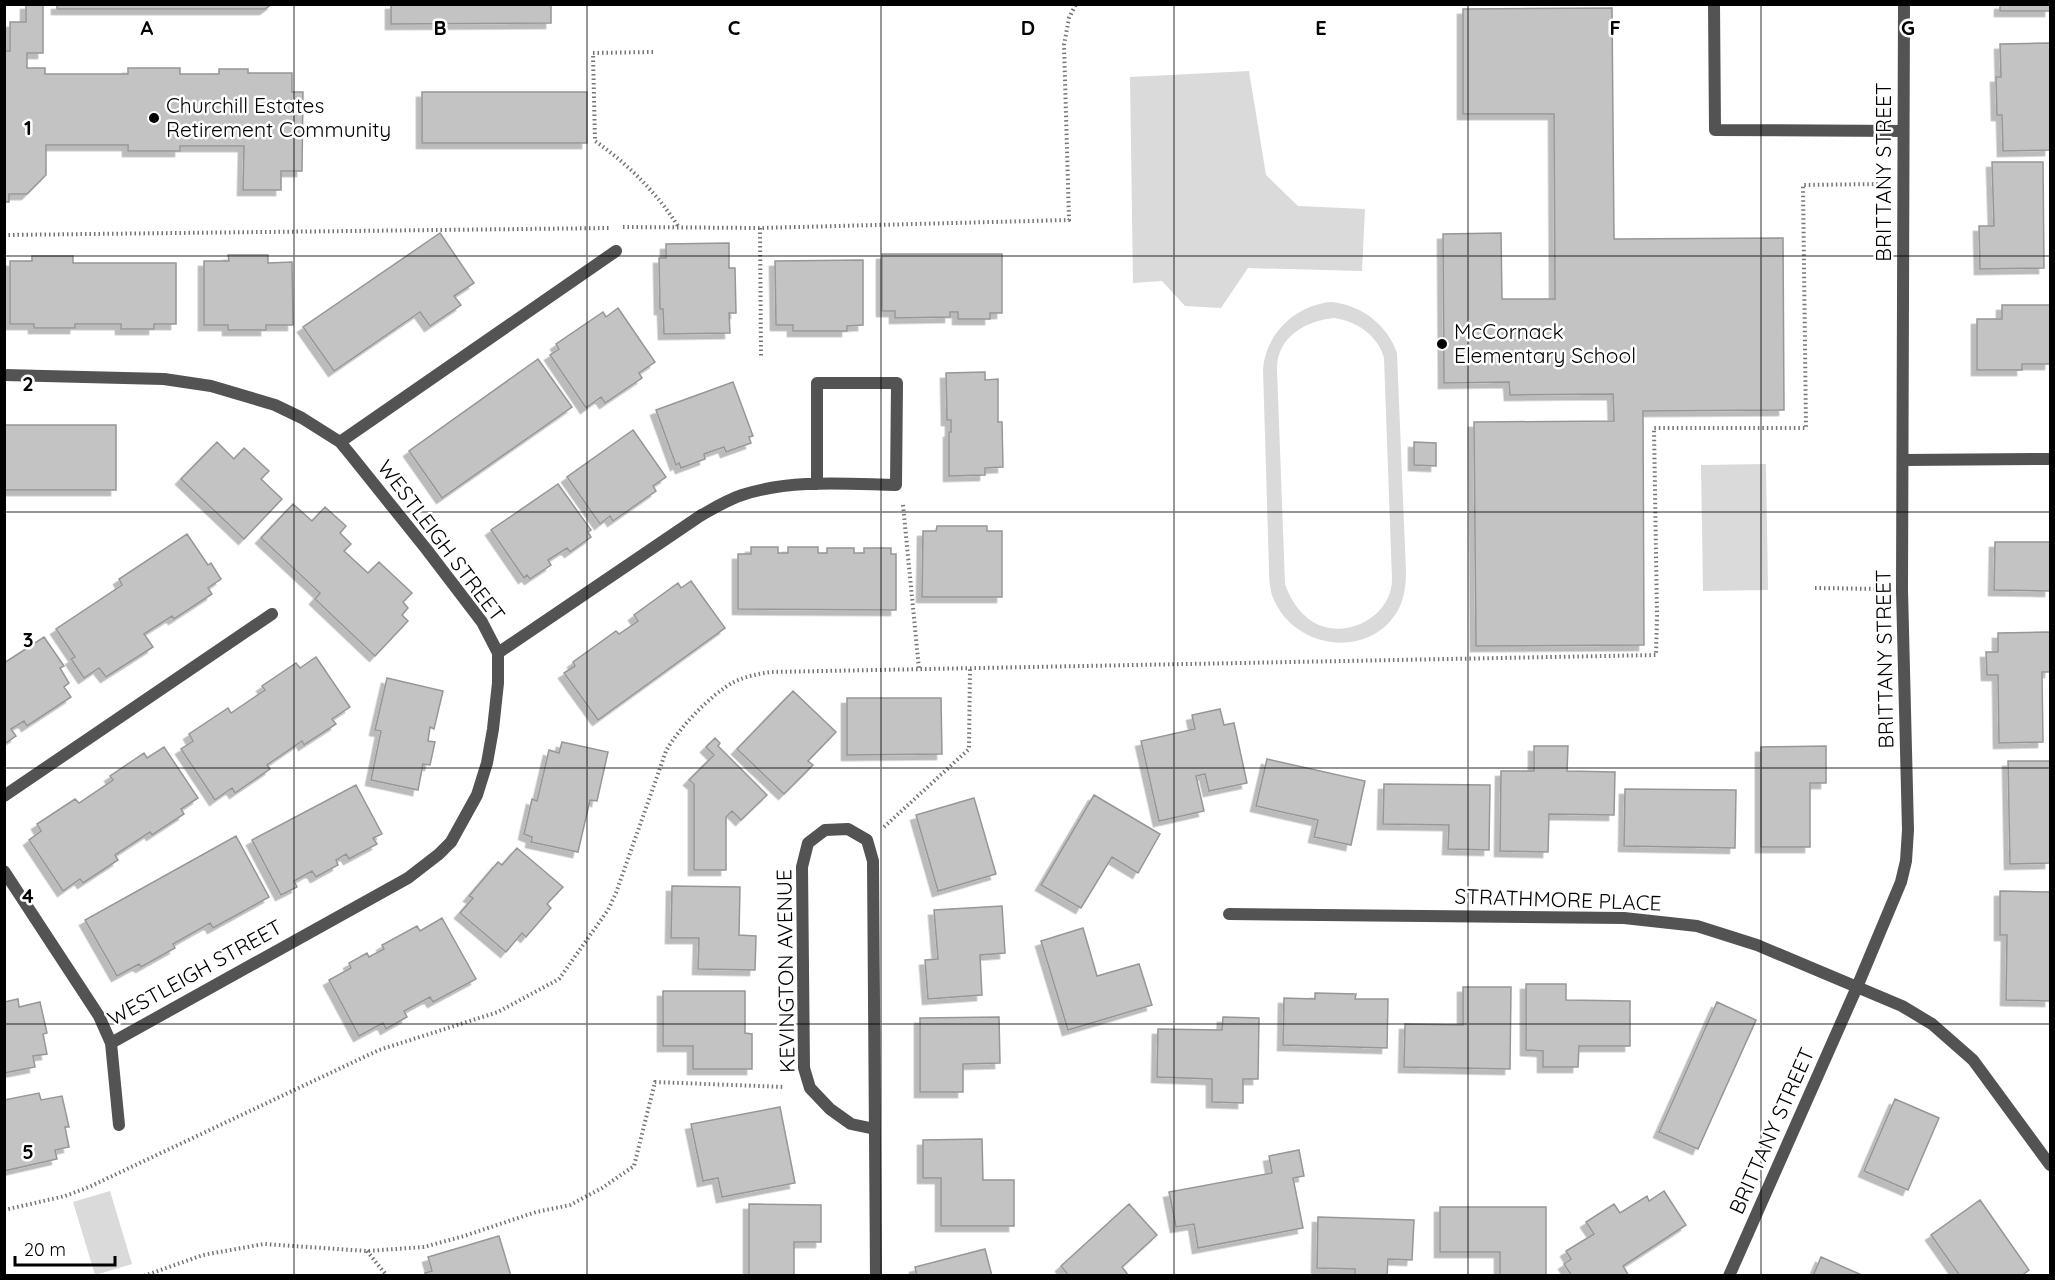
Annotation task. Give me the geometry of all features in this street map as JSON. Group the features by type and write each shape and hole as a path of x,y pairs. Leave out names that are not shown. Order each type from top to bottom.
{"street":[{"path":"1714,4 1715,130 1903,131"},
{"name":"BRITTANY STREET","path":"1729,1275 1857,987 1901,882 1906,861 1908,830 1902,590 1904,4"},
{"path":"340,442 616,251"},
{"name":"WESTLEIGH STREET","path":"4,375 164,379 211,386 275,405 324,431 340,442 427,550 482,622 498,653 498,683 493,729 483,780 451,842 408,878 111,1043 99,1016 4,871"},
{"path":"498,653 721,504 765,490 817,484 896,485 897,383 817,383 817,484"},
{"path":"1903,460 2050,459"},
{"path":"4,796 272,614"},
{"name":"KEVINGTON AVENUE","path":"867,840 848,829 825,830 808,843 802,867 804,1068 810,1088 830,1109 851,1124 875,1129"},
{"path":"867,840 873,861 876,1275"},
{"name":"STRATHMORE PLACE","path":"1229,914 1624,918 1697,926 1757,945 1902,1006 1932,1024 1955,1043 1990,1082 2050,1165"},
{"path":"111,1043 119,1125"}],"path":[{"path":"4,235 760,228 1069,220 1064,45 1069,18 1076,4"},
{"path":"653,52 594,53 595,141 623,162 652,190 678,227"},
{"path":"4,1210 65,1196 89,1187 379,1050 498,1012 559,979 608,910 666,751 674,736 717,694 734,682 750,676 771,672 1656,655 1654,429 1806,428 1803,185 1903,183"},
{"path":"760,228 761,357"},
{"path":"896,485 903,502 919,669"},
{"path":"1815,588 1902,590"},
{"path":"867,840 897,817 969,749 970,668"},
{"path":"144,1275 203,1255 264,1244 367,1251 424,1247 464,1236 536,1212 570,1204 602,1188 634,1166 655,1082 810,1088"},
{"path":"367,1251 387,1275"}],"shaded area":[{"path":"1249,71 1266,175 1298,206 1365,209 1362,271 1248,268 1221,308 1185,306 1162,281 1133,283 1130,77"},
{"path":"1331,302 1342,304 1353,307 1372,318 1387,333 1397,353 1405,588 1397,612 1384,627 1369,637 1351,642 1333,642 1316,638 1299,630 1285,618 1275,602 1270,583 1263,369 1265,356 1270,344 1285,323 1295,315 1318,304","holes":["1334,318 1365,330 1377,342 1384,358 1392,579 1390,593 1375,614 1364,622 1339,629 1326,627 1308,619 1296,606 1285,584 1277,369 1282,348 1295,333 1303,327 1323,320"]},
{"path":"1766,464 1768,590 1703,591 1701,465"},
{"path":"110,1191 132,1264 95,1275 73,1202"}],"building":[{"name":"Churchill Estates Retirement Community","path":"26,4 43,4 43,53 27,53 27,68 45,68 45,74 128,74 128,68 180,68 180,74 219,74 219,69 248,69 248,73 292,73 292,92 303,92 302,171 281,171 281,190 243,190 244,146 180,146 180,151 128,151 128,145 46,145 46,175 27,194 9,194 9,202 4,202 4,51 10,51 10,22 26,22"},
{"name":"Churchill Estates Retirement Community","path":"26,4 43,4 43,53 27,53 27,68 45,68 45,74 128,74 128,68 180,68 180,74 219,74 219,69 248,69 248,73 292,73 292,92 303,92 302,171 281,171 281,190 243,190 244,146 180,146 180,151 128,151 128,145 46,145 46,175 27,194 9,194 9,202 4,202 4,51 10,51 10,22 26,22"},
{"path":"57,4 272,4 265,9 57,9"},
{"path":"57,4 272,4 265,9 57,9"},
{"path":"391,4 551,4 551,23 391,24"},
{"path":"2000,4 2050,4 2050,11 2000,11"},
{"path":"1612,8 1614,239 1783,238 1784,410 1643,411 1644,645 1476,646 1474,422 1614,421 1613,394 1510,395 1509,382 1444,383 1443,234 1501,233 1502,299 1555,299 1554,114 1463,114 1463,9"},
{"path":"2050,43 2050,150 2003,151 2002,115 1997,115 1996,77 2001,77 2000,44"},
{"path":"422,92 587,92 587,143 422,143"},
{"path":"1992,162 2043,162 2044,268 1980,269 1979,226 1994,226"},
{"path":"440,233 474,283 454,296 461,305 430,326 420,312 334,371 303,327"},
{"path":"729,243 729,268 735,268 736,313 729,313 730,333 664,334 663,309 660,309 659,258 666,258 666,244"},
{"path":"882,254 1002,254 1002,313 990,313 990,319 958,319 958,312 950,312 950,317 895,318 895,311 882,311"},
{"path":"228,255 268,255 268,263 292,262 293,325 266,325 266,330 228,330 228,325 204,325 204,261 229,261"},
{"path":"32,256 73,256 73,263 176,263 176,324 154,324 154,329 121,329 121,324 75,324 75,328 34,328 34,324 10,324 10,261 32,261"},
{"path":"863,260 863,325 847,326 847,331 793,331 793,325 776,325 775,261"},
{"path":"2002,305 2050,305 2050,364 2022,364 2022,370 1977,370 1977,319 2002,319"},
{"path":"618,308 655,362 639,373 642,378 605,403 601,397 586,408 550,355 559,349 556,344 603,312 606,317"},
{"path":"538,359 572,407 442,498 409,451"},
{"path":"985,372 985,380 998,379 998,422 1002,422 1003,467 985,468 985,475 949,476 951,420 947,420 946,373"},
{"path":"733,382 753,436 749,437 751,443 726,452 724,447 704,454 705,459 681,468 679,463 676,465 656,410"},
{"path":"4,425 116,425 116,490 4,490"},
{"path":"633,430 666,477 653,486 656,491 613,521 610,516 600,524 567,477"},
{"path":"217,442 234,459 244,448 269,471 261,479 282,499 244,539 181,479"},
{"path":"1414,442 1436,443 1436,466 1414,465"},
{"path":"558,484 591,530 588,532 591,537 570,552 567,548 548,560 551,565 530,579 527,575 524,578 491,530"},
{"path":"293,504 312,521 325,507 346,526 340,533 351,544 344,551 368,573 379,562 412,593 403,602 408,608 402,615 408,621 375,656 315,599 320,593 261,538"},
{"path":"937,526 987,526 987,531 1002,531 1002,597 922,597 923,531 936,531"},
{"path":"187,534 208,565 211,563 221,579 208,588 212,594 174,619 172,616 144,634 153,647 106,677 99,668 84,678 71,659 75,657 56,629 122,585 119,579"},
{"path":"1995,542 2050,542 2050,591 1994,590"},
{"path":"751,547 778,547 778,553 788,553 788,547 818,547 818,553 827,553 827,548 854,548 854,553 864,553 864,548 891,548 891,554 896,554 896,610 738,609 738,554 751,554"},
{"path":"691,581 725,628 598,720 564,673 575,666 573,662 616,631 619,634 638,621 634,615 678,583 681,588"},
{"path":"2050,632 2050,672 2042,672 2043,742 1999,743 1998,675 1987,675 1986,652 1998,652 1998,633"},
{"path":"44,637 64,666 60,668 69,683 64,687 71,697 27,726 24,721 11,729 16,736 4,744 4,663"},
{"path":"316,657 350,707 332,719 336,724 304,745 302,741 267,765 270,769 235,793 232,788 215,800 181,749 193,741 189,734 228,708 231,713 265,690 262,686 296,663 300,668"},
{"path":"387,678 443,691 434,729 430,727 428,741 435,742 430,765 423,764 418,790 371,780 381,731 375,730"},
{"path":"793,691 836,732 808,761 813,765 784,794 737,749"},
{"path":"847,698 941,698 942,754 847,755"},
{"path":"1220,709 1224,725 1234,723 1247,783 1209,791 1205,774 1196,776 1204,811 1159,821 1141,741 1195,729 1192,715"},
{"path":"715,738 720,743 718,746 767,795 741,820 732,811 726,817 726,870 694,870 694,784 689,780 714,755 706,747"},
{"path":"562,742 608,752 597,801 590,800 578,852 531,842 532,837 524,834 532,799 537,801 549,750 559,753"},
{"path":"1534,746 1568,746 1567,771 1615,772 1614,815 1549,814 1548,852 1500,851 1501,771 1534,771"},
{"path":"1826,746 1826,783 1810,783 1810,847 1761,847 1761,747"},
{"path":"164,747 198,798 181,809 184,814 152,835 150,832 115,855 118,860 83,883 80,879 63,891 29,840 41,831 37,824 75,799 79,803 113,780 110,776 144,753 147,758"},
{"path":"1267,759 1365,781 1351,845 1314,837 1318,820 1256,806"},
{"path":"2008,761 2050,761 2050,863 2010,864"},
{"path":"1384,784 1490,785 1489,850 1448,849 1449,825 1383,824"},
{"path":"356,785 382,834 373,838 377,844 349,859 346,854 336,860 338,865 316,877 312,871 294,881 297,887 281,895 252,840"},
{"path":"1625,789 1736,790 1735,848 1624,846"},
{"path":"1094,795 1160,834 1138,873 1112,857 1081,908 1041,885"},
{"path":"974,798 996,874 938,891 916,815"},
{"path":"236,836 269,897 213,928 210,923 173,944 175,948 141,967 139,964 117,976 85,920"},
{"path":"517,848 563,887 547,904 551,908 526,937 522,933 506,952 460,913 473,898 469,896 498,862 502,865"},
{"path":"672,886 740,887 739,935 756,936 755,970 698,969 699,938 671,938"},
{"path":"2000,891 2050,892 2050,1001 2006,1000 2007,935 2000,935"},
{"path":"1002,906 1005,953 980,955 982,995 928,999 925,960 938,959 934,910"},
{"path":"442,918 476,979 433,1002 430,997 404,1011 407,1017 386,1029 383,1023 359,1036 329,980 351,968 349,963 367,953 369,957 384,949 382,945 417,926 420,931"},
{"path":"1083,928 1097,976 1139,964 1152,1005 1068,1030 1041,941"},
{"path":"1526,984 1566,984 1566,1000 1630,1001 1630,1046 1579,1046 1578,1067 1543,1067 1543,1051 1526,1050"},
{"path":"1463,987 1511,987 1510,1069 1404,1067 1405,1024 1463,1025"},
{"path":"663,991 745,991 745,1033 752,1034 752,1069 693,1069 693,1046 663,1046"},
{"path":"1315,993 1356,994 1355,999 1388,999 1387,1048 1283,1045 1284,998 1315,999"},
{"path":"18,999 19,1007 40,1002 47,1033 43,1034 47,1054 33,1056 35,1067 4,1073 4,1002"},
{"path":"1717,1002 1756,1020 1698,1149 1659,1132"},
{"path":"999,1017 1000,1063 963,1064 963,1092 920,1092 920,1018"},
{"path":"1223,1017 1259,1018 1258,1079 1243,1079 1243,1103 1212,1102 1212,1079 1157,1077 1158,1029 1222,1030"},
{"path":"39,1093 41,1100 62,1096 69,1127 65,1127 69,1147 55,1150 57,1159 4,1171 4,1100"},
{"path":"1895,1099 1939,1118 1908,1190 1864,1171"},
{"path":"780,1107 795,1183 722,1197 718,1178 703,1181 691,1124"},
{"path":"982,1139 983,1180 1014,1180 1014,1226 941,1226 941,1178 923,1178 923,1140"},
{"path":"1299,1150 1304,1176 1293,1178 1303,1228 1198,1248 1194,1224 1176,1227 1169,1192 1272,1173 1269,1156"},
{"path":"1664,1191 1686,1225 1623,1266 1629,1276 1572,1276 1564,1264 1571,1259 1566,1251 1594,1234 1586,1222 1614,1204 1620,1213 1647,1196 1649,1201"},
{"path":"1980,1200 2029,1270 2021,1276 1960,1276 1931,1235"},
{"path":"749,1204 821,1205 821,1242 794,1242 794,1276 749,1276"},
{"path":"1129,1204 1157,1235 1122,1267 1129,1276 1069,1276 1061,1266"},
{"path":"1440,1207 1546,1207 1546,1276 1500,1276 1500,1252 1440,1252"},
{"path":"1318,1217 1414,1220 1412,1260 1388,1259 1387,1276 1355,1275 1355,1269 1317,1268"},
{"path":"499,1236 511,1276 426,1276 425,1273 432,1271 428,1257"},
{"path":"985,1249 992,1276 917,1276 915,1267"},
{"path":"1821,1257 1864,1276 1813,1276"}],"place":[{"name":"Churchill Estates Retirement Community","path":"154,118"},
{"name":"McCornack Elementary School","path":"1442,344"}]}
